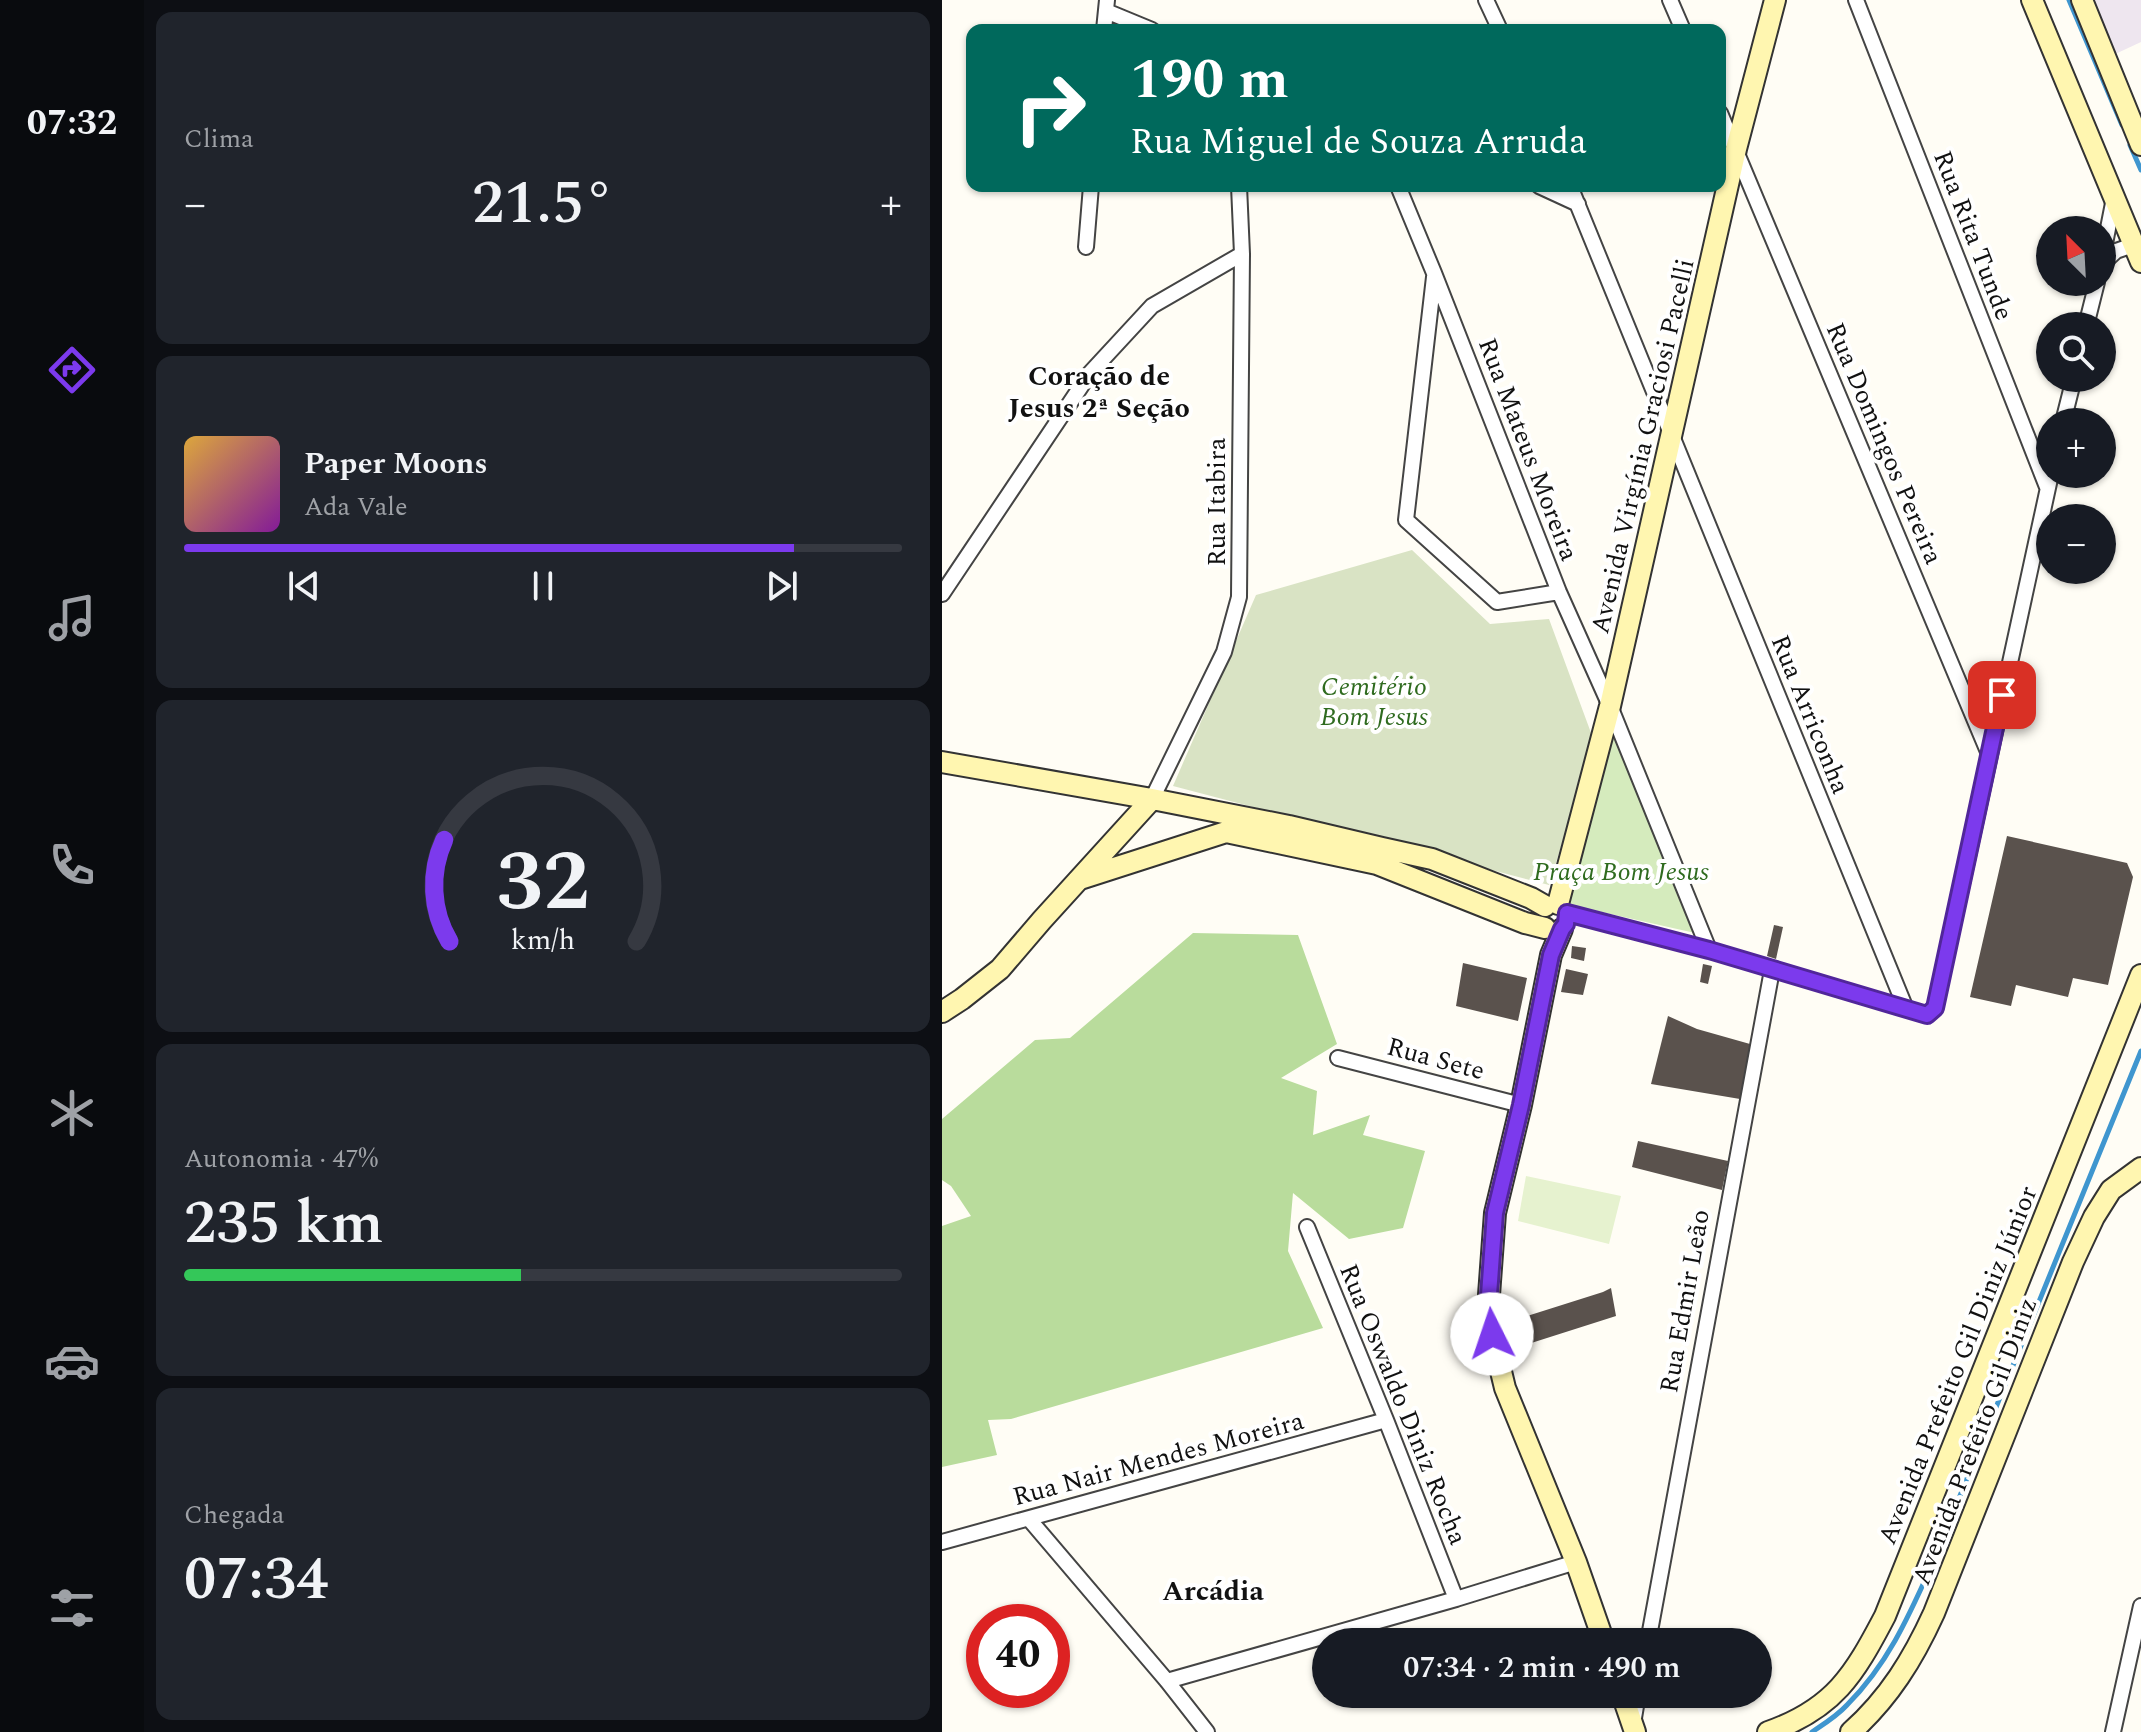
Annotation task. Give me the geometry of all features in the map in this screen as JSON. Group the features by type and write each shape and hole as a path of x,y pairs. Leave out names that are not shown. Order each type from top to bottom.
{"street":[{"path":"1486,0 1497,24"},
{"path":"1670,0 1680,24"},
{"name":"Avenida Virgínia Graciosi Pacelli","path":"1599,1628 1576,1562 1505,1388 1492,1334 1489,1295 1495,1213 1521,1105 1551,955 1554,918 1610,706 1736,149 1775,0"},
{"name":"Rua Rita Tunde","path":"1856,0 2036,449"},
{"path":"2032,0 2137,254"},
{"path":"2082,0 2141,145"},
{"path":"1106,6 1140,24"},
{"name":"Rua Domingos Pereira","path":"1726,126 1989,754"},
{"path":"1086,247 1091,192"},
{"name":"Rua Itabira","path":"1152,799 1224,652 1239,597 1242,254 1239,192"},
{"name":"Rua Mateus Moreira","path":"1400,192 1559,592 1610,706 1709,950"},
{"path":"1552,192 1578,204"},
{"name":"Rua Arriconha","path":"1573,192 1906,1009"},
{"path":"2110,216 2114,197"},
{"path":"2116,251 2137,254"},
{"path":"942,594 1090,373 1152,306 1242,254"},
{"path":"1434,273 1406,520 1497,602 1559,592"},
{"path":"1080,879 1226,832 1377,864 1525,923 1554,918 1709,950 1927,1015 1935,1008 2047,488"},
{"path":"942,762 1289,826 1432,859 1531,898 1554,918"},
{"path":"942,1012 1000,969 1152,799"},
{"name":"Rua Edmir Leão","path":"1651,1628 1772,970"},
{"name":"Avenida Prefeito Gil Diniz Júnior","path":"1768,1732 1786,1726 1826,1702 1848,1680 1885,1616 2141,975"},
{"name":"Rua Sete","path":"1338,1058 1521,1105"},
{"name":"Avenida Prefeito Gil Diniz","path":"1851,1732 1893,1688 1917,1650 2073,1262 2094,1217 2111,1190 2141,1168"},
{"path":"2111,1190 2141,1179"},
{"name":"Rua Oswaldo Diniz Rocha","path":"1307,1227 1456,1599"},
{"name":"Rua Nair Mendes Moreira","path":"942,1542 1386,1420"},
{"path":"1029,1519 1207,1732"},
{"path":"1167,1681 1576,1562"},
{"path":"2113,1732 2141,1606"},
{"path":"1627,1708 1634,1728"},
{"path":"1634,1728 1636,1708"}],"shaded area":[{"path":"2087,0 2141,0 2141,42 2111,56"}],"green space":[{"name":"Cemitério Bom Jesus","path":"1412,550 1490,624 1549,619 1594,741 1549,885 1173,786 1256,595"},
{"name":"Praça Bom Jesus","path":"1610,723 1695,933 1566,904"},
{"path":"1193,933 1298,935 1337,1044 1281,1078 1317,1091 1313,1135 1370,1115 1363,1135 1425,1151 1403,1228 1349,1239 1293,1193 1288,1251 1323,1328 1011,1419 988,1420 997,1455 942,1467 942,1226 971,1216 951,1186 942,1180 942,1119 1035,1040 1070,1038"},
{"path":"1526,1176 1621,1196 1609,1244 1518,1221"}],"building":[{"path":"2007,836 2127,863 2133,877 2108,985 2073,978 2068,997 2016,985 2011,1006 1970,997"},
{"path":"1774,925 1783,927 1776,959 1767,956"},
{"path":"1572,946 1586,948 1584,961 1571,958"},
{"path":"1463,963 1527,978 1518,1021 1456,1006"},
{"path":"1703,964 1712,966 1708,984 1700,982"},
{"path":"1566,969 1588,974 1583,995 1561,992"},
{"path":"1668,1016 1697,1029 1750,1044 1740,1099 1651,1084"},
{"path":"1638,1141 1728,1161 1722,1190 1632,1167"},
{"path":"1611,1288 1616,1316 1525,1345 1518,1319"}],"waterway":[{"path":"2069,0 2122,125"},
{"path":"2130,145 2141,170"},
{"path":"1812,1732 1839,1713 1874,1674 1914,1604 2141,1051"}],"district":[{"name":"Coração de Jesus 2ª Seção","path":"1099,391"},
{"name":"Arcádia","path":"1213,1590"}],"route":[{"path":"1492,1334 1489,1295 1495,1213 1521,1105 1551,955 1568,919 1567,913 1709,950 1927,1015 1935,1008 2002,695"}]}
